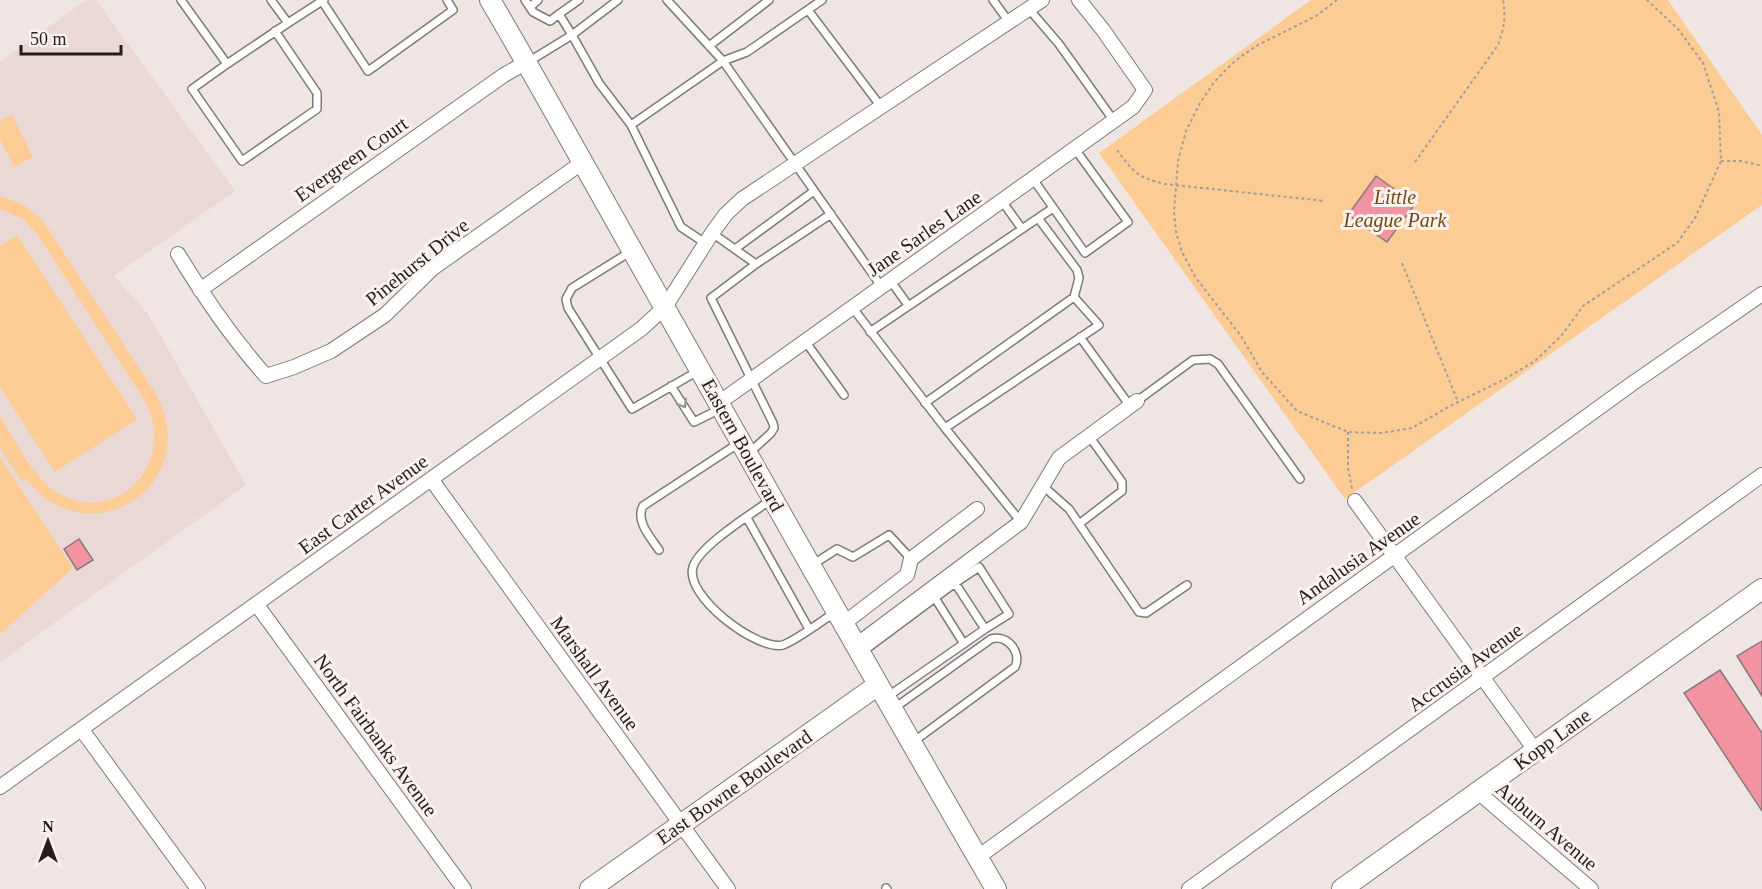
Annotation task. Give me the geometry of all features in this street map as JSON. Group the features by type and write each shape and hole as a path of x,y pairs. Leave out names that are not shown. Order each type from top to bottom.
{"main road":[{"name":"Eastern Boulevard","path":"491,0 701,369 810,567 995,889"},
{"name":"Kopp Lane","path":"1342,889 1762,589"},
{"name":"East Bowne Boulevard","path":"590,889 681,824 885,698"}],"street":[{"name":"East Carter Avenue","path":"0,787 641,329 665,307 708,238 726,214 742,199 1042,0"},
{"name":"Jane Sarles Lane","path":"721,405 852,307 1133,107 1145,90 1079,0"},
{"name":"Evergreen Court","path":"200,290 504,75 527,62"},
{"name":"Pinehurst Drive","path":"200,290 242,349 266,376 294,367 331,351 385,315 433,268 583,162"},
{"path":"178,254 200,290"},
{"name":"Andalusia Avenue","path":"978,857 1633,383 1762,294"},
{"path":"858,650 1021,522 1059,458 1133,404"},
{"name":"Accrusia Avenue","path":"1189,889 1762,475"},
{"name":"Marshall Avenue","path":"431,479 728,889"},
{"path":"1355,501 1534,750"},
{"path":"840,618 907,575 912,559 977,509"},
{"name":"North Fairbanks Avenue","path":"257,605 464,889"},
{"path":"82,729 198,889"},
{"name":"Auburn Avenue","path":"1478,792 1592,889"}],"lane":[{"path":"181,0 227,64"},
{"path":"271,0 288,23"},
{"path":"275,31 317,93 317,109 242,161 192,89 275,31 323,1 368,71 453,10 449,0"},
{"path":"538,0 527,3 533,12 550,21 579,0"},
{"path":"527,62 572,35 618,0"},
{"path":"667,0 723,61 831,214 886,283 908,305"},
{"path":"709,46 769,0"},
{"path":"631,125 723,61 747,52 822,0"},
{"path":"993,0 1010,22"},
{"path":"1029,9 1059,44 1114,121"},
{"path":"808,10 882,108"},
{"path":"559,14 599,83 631,125 681,226 735,249 756,264"},
{"path":"1032,179 1085,253 1128,222 1075,149"},
{"path":"735,249 814,191"},
{"path":"1002,201 1022,229"},
{"path":"870,332 1053,208"},
{"path":"659,550 640,520 639,513 643,506 745,448 774,428 753,379 711,298 756,264 831,214"},
{"path":"925,403 1074,297 1079,278 1077,270 1038,218"},
{"path":"632,250 572,288 566,298 568,308 632,409 701,369"},
{"path":"945,428 1099,325 1074,297"},
{"path":"852,307 925,403 1021,522"},
{"path":"1080,337 1133,404 1193,360 1210,359 1218,364 1300,479"},
{"path":"805,341 844,395"},
{"path":"671,386 694,422 721,405"},
{"path":"1079,524 1122,491 1123,487 1122,482 1089,436"},
{"path":"1042,486 1069,509 1139,612 1146,613 1187,585"},
{"path":"772,499 710,544 701,554 692,568 693,578 703,597 714,610 755,640 772,645 784,645 809,629 840,618"},
{"path":"747,518 809,629"},
{"path":"810,567 837,549 853,557 890,535 912,559"},
{"path":"858,650 980,567 1009,614 885,698"},
{"path":"955,583 985,629"},
{"path":"934,598 964,644"},
{"path":"885,698 991,639 1002,637 1017,654 1015,667 911,744"}],"path":[{"path":"1337,0 1316,15 1256,46 1235,61 1215,81 1200,103 1186,131 1178,161 1174,212 1176,232 1182,252 1196,278 1241,336 1262,372 1297,411 1348,432 1382,433 1413,428 1458,402 1505,380 1534,361 1562,335 1583,306 1677,243 1695,219 1721,161 1719,112 1703,63 1678,29 1647,0"},
{"path":"1415,162 1498,45 1504,30 1503,0"},
{"path":"1117,150 1131,169 1142,178 1175,184 1325,201"},
{"path":"1721,161 1741,161 1762,166"},
{"path":"1402,263 1458,402"},
{"path":"1348,432 1348,468 1355,501"}],"shaded area":[{"path":"86,0 96,0 235,191 114,276 148,314 246,485 0,662 0,62"}],"green space":[{"name":"Little League Park","path":"1311,0 1668,0 1762,135 1762,205 1345,499 1099,153"},
{"path":"12,115 33,157 14,167 0,139 0,121"},
{"path":"0,196 24,205 43,221 156,394 167,427 165,457 153,482 133,501 108,511 80,513 52,502 26,479 22,482 0,448 0,416 25,458 49,486 58,493 80,502 102,502 121,495 137,482 148,465 154,445 153,423 144,400 38,235 23,219 0,209"},
{"path":"17,235 137,419 55,472 0,387 0,246"},
{"path":"0,457 73,568 0,634"}],"building":[{"path":"1376,176 1415,204 1387,242 1348,215"},
{"path":"79,539 93,560 77,570 64,549"},
{"path":"1762,641 1762,696 1737,656"},
{"path":"1720,670 1762,733 1762,811 1684,693"}]}
